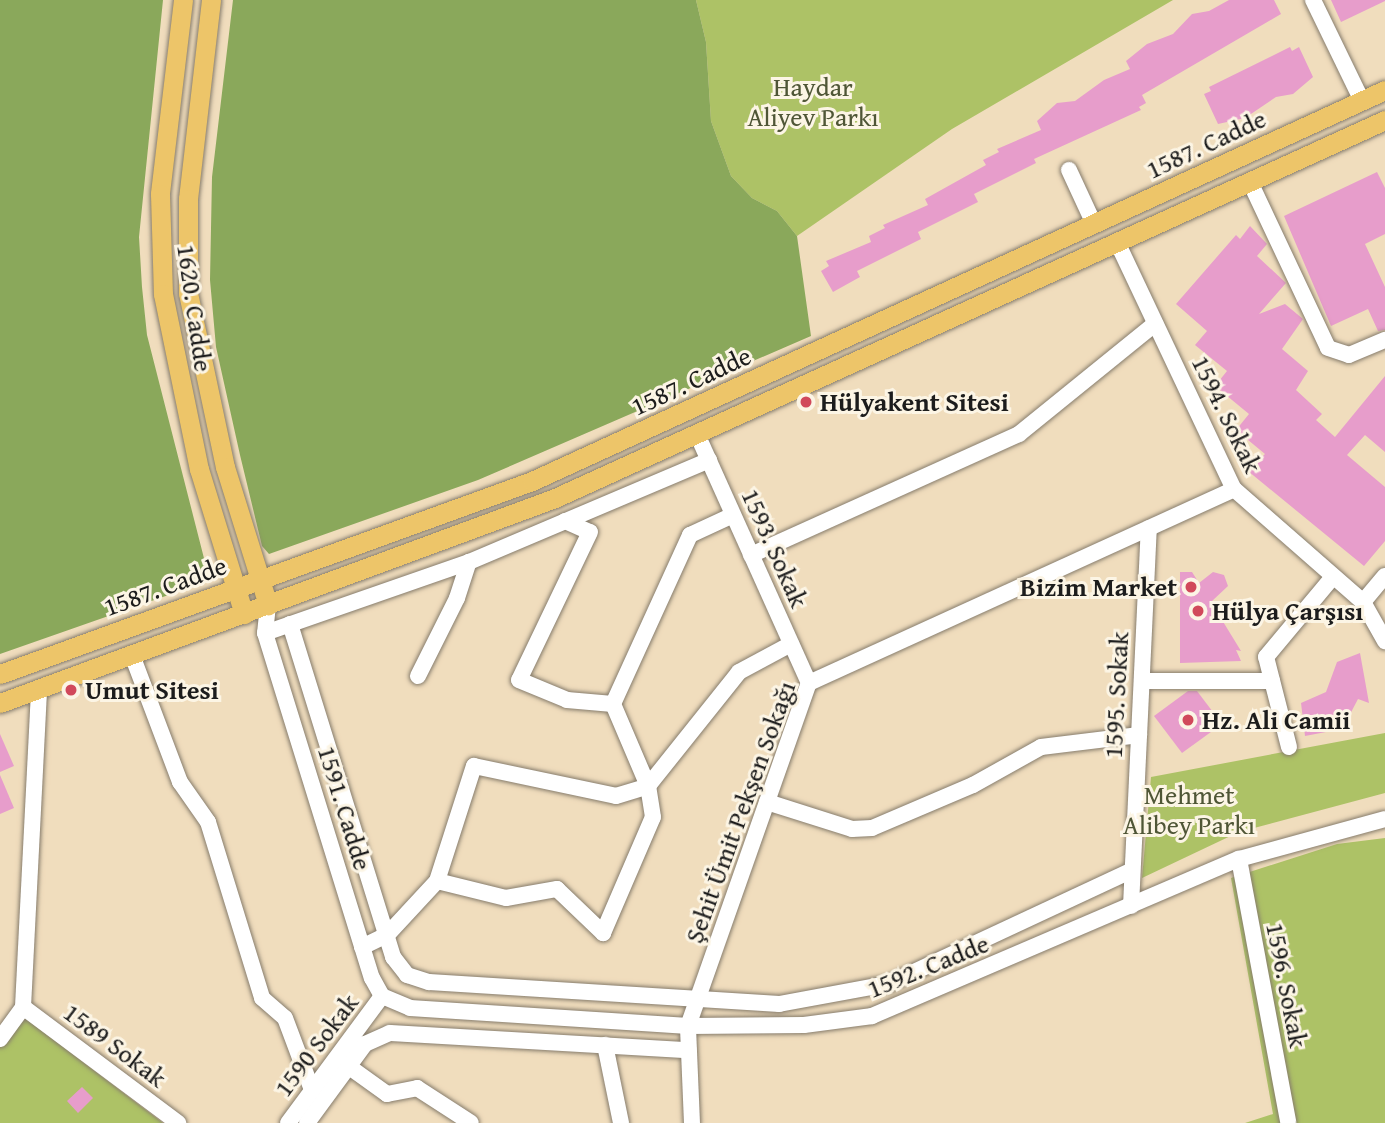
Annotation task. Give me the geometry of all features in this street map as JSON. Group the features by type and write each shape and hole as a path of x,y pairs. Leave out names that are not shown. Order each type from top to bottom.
{"main road":[{"name":"1620. Cadde","path":"183,0 160,194 162,282 181,397 234,588 244,614"},
{"name":"1620. Cadde","path":"211,0 188,199 188,293 225,467 268,605"},
{"name":"1587. Cadde","path":"0,674 598,453 1385,90"},
{"name":"1587. Cadde","path":"0,703 533,507 1250,182 1383,127"}],"street":[{"path":"1313,0 1362,100"},
{"path":"1069,170 1094,224"},
{"path":"1250,182 1328,348 1349,355 1385,340"},
{"name":"1594. Sokak","path":"1117,243 1234,489 1363,603 1385,641"},
{"path":"751,555 1019,434 1155,324"},
{"name":"1593. Sokak","path":"697,434 808,683"},
{"path":"265,633 468,562 709,460"},
{"name":"Şehit Ümit Pekşen Sokağı","path":"692,1123 688,1026 808,683 1234,489"},
{"path":"437,881 506,898 557,889 603,933 653,817 648,786 612,704 690,536 733,515"},
{"path":"565,521 590,532 519,680 567,700 612,704"},
{"name":"1595. Sokak","path":"1131,906 1149,528"},
{"path":"418,676 457,598 468,562"},
{"path":"1363,603 1385,576"},
{"path":"1289,747 1266,657 1333,577"},
{"path":"265,633 268,605"},
{"path":"244,614 265,633"},
{"path":"290,624 393,957 407,975 429,982 697,1001 779,1004 888,984 1132,870"},
{"name":"1591. Cadde","path":"265,633 362,947 382,996"},
{"path":"362,947 387,935 437,881 474,766 616,796 648,786 739,672 791,644"},
{"path":"132,655 180,782 208,821 262,998 285,1018 312,1090"},
{"path":"1142,681 1272,681"},
{"path":"0,1039 23,1007 39,689"},
{"path":"767,802 852,829 872,828 973,785 1041,747 1139,735"},
{"name":"1592. Cadde","path":"382,996 410,1008 688,1026 804,1025 872,1016 1239,859 1385,820"},
{"name":"1596. Sokak","path":"1239,859 1288,1121"},
{"name":"1590 Sokak","path":"288,1123 382,996"},
{"name":"1589 Sokak","path":"23,1007 178,1123"},
{"path":"307,1123 365,1044 390,1033 689,1049"},
{"path":"605,1045 621,1123"},
{"path":"348,1066 387,1094 417,1088 471,1123"}],"green space":[{"path":"0,0 163,0 139,237 142,287 147,335 207,570 197,585 0,654"},
{"path":"233,0 696,0 706,42 711,121 731,176 752,198 777,211 797,236 811,336 478,480 269,554 262,546 216,347 210,280 212,177"},
{"name":"Haydar Aliyev Parkı","path":"696,0 1173,0 952,129 797,236 777,211 752,198 731,176 711,121 706,42"},
{"name":"Mehmet Alibey Parkı","path":"1385,733 1385,793 1239,832 1142,878 1151,777"},
{"path":"1385,838 1385,1123 1245,1123 1273,1114 1231,878 1337,844"},
{"path":"21,1015 163,1123 0,1123 0,1044"}],"building":[{"path":"1229,0 1274,0 1281,14 1142,95 1146,103 1139,107 1141,110 1034,159 1036,163 974,194 978,202 918,232 921,239 857,271 860,277 833,292 821,271 829,266 826,261 871,242 869,236 885,228 883,225 928,205 925,199 986,165 983,160 999,152 997,149 1041,130 1037,121 1057,103 1075,101 1104,80 1130,69 1126,61 1147,44 1173,34 1192,14 1209,11"},
{"path":"1331,0 1385,0 1385,1 1341,22"},
{"path":"1290,47 1292,51 1299,47 1313,77 1293,94 1276,97 1245,118 1218,124 1204,94 1211,91 1209,87"},
{"path":"1377,172 1385,188 1385,234 1365,244 1385,287 1385,330 1378,331 1368,309 1331,326 1284,216"},
{"path":"1250,226 1267,244 1257,256 1286,283 1259,314 1285,304 1303,319 1282,349 1308,371 1296,390 1322,414 1316,420 1335,437 1385,376 1385,452 1365,435 1347,455 1385,487 1385,541 1364,566 1248,471 1265,454 1236,430 1249,414 1215,386 1227,371 1195,345 1207,331 1176,304 1236,235 1240,239"},
{"name":"Hülya Çarşısı","path":"1180,572 1192,572 1199,583 1213,572 1224,575 1228,586 1211,602 1241,651 1236,650 1241,661 1180,663"},
{"path":"1360,653 1369,703 1358,699 1347,720 1352,727 1305,736 1301,703 1326,692 1337,662"},
{"name":"Hz. Ali Camii","path":"1188,691 1197,691 1222,724 1182,753 1154,716"},
{"path":"0,734 14,766 0,772"},
{"path":"0,775 14,808 0,814"},
{"path":"82,1087 93,1098 78,1113 67,1101"}],"place":[{"name":"Hülyakent Sitesi","path":"806,402"},
{"name":"Bizim Market","path":"1191,587"},
{"name":"Hülya Çarşısı","path":"1198,611"},
{"name":"Umut Sitesi","path":"71,690"},
{"name":"Hz. Ali Camii","path":"1188,720"}]}
